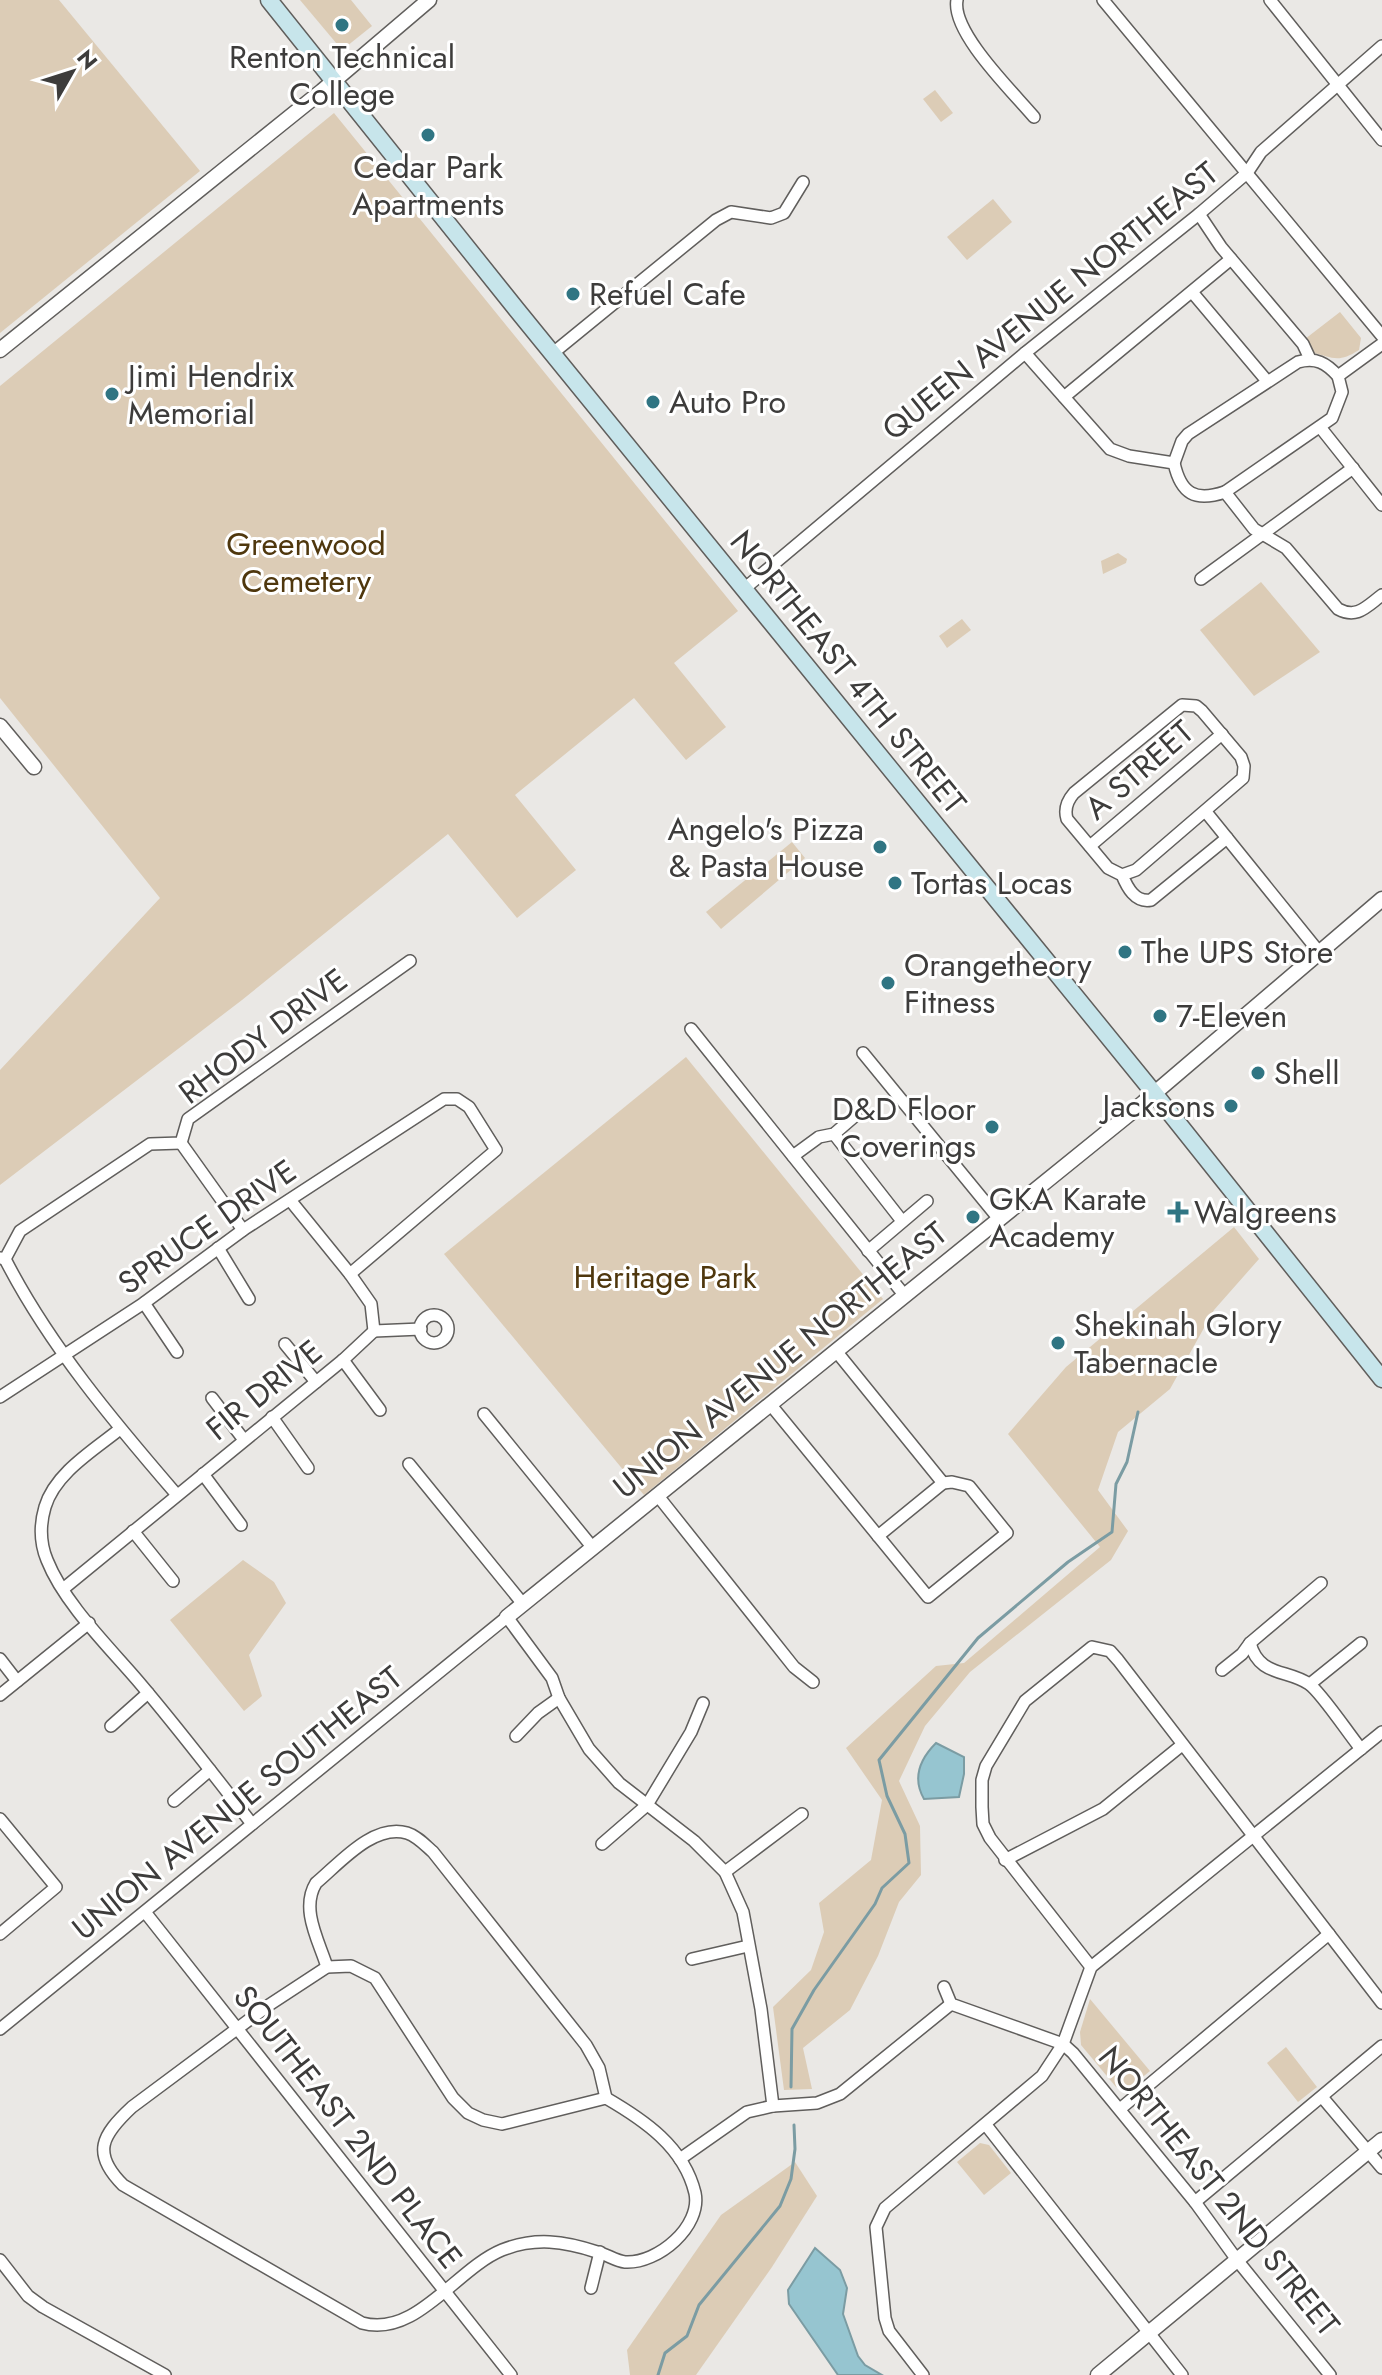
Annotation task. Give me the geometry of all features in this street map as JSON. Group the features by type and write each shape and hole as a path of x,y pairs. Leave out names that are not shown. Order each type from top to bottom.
{"main road":[{"name":"NORTHEAST 4TH STREET","path":"269,0 1382,1379"}],"street":[{"path":"0,350 335,81 429,0"},
{"path":"957,0 955,8 959,22 971,41 1034,117"},
{"path":"1103,0 1382,336"},
{"path":"1270,0 1382,140"},
{"name":"QUEEN AVENUE NORTHEAST","path":"744,589 1025,353 1199,214 1247,173 1261,152 1382,46"},
{"path":"553,353 716,220 731,212 771,218 784,213 803,182"},
{"path":"1199,214 1231,259 1303,344 1310,359"},
{"path":"1064,397 1231,259"},
{"path":"1192,292 1267,381"},
{"path":"1338,376 1382,344"},
{"path":"1025,353 1110,449 1129,456 1174,463"},
{"path":"1310,359 1329,366 1338,376 1341,400 1332,418 1225,492 1211,497 1191,494 1178,480 1174,463 1188,434 1267,381 1298,362 1310,359"},
{"path":"1320,427 1382,505"},
{"path":"1201,579 1353,468"},
{"path":"1225,492 1263,535 1286,548 1338,609 1348,614 1358,613 1382,595"},
{"path":"1122,875 1136,870 1206,812 1240,783 1244,772 1241,757 1202,711 1189,705 1177,707 1074,793 1066,806 1067,819 1108,868 1122,875 1138,899 1151,900 1227,838"},
{"path":"0,726 34,767"},
{"name":"A STREET","path":"1090,846 1222,734"},
{"path":"1206,812 1319,952"},
{"name":"UNION AVENUE NORTHEAST","path":"507,1617 1154,1093 1382,899"},
{"name":"RHODY DRIVE","path":"177,1495 120,1429 65,1354 2,1259 20,1231 150,1144 181,1143 188,1119 410,961"},
{"path":"691,1029 905,1296"},
{"path":"863,1053 999,1219"},
{"name":"SPRUCE DRIVE","path":"0,1397 144,1303 243,1230 444,1099 457,1099 469,1107 496,1150 350,1274"},
{"path":"793,1156 819,1137 834,1134 856,1115"},
{"path":"834,1134 902,1221"},
{"path":"181,1143 243,1230"},
{"path":"290,1200 371,1304 374,1331 421,1329"},
{"path":"868,1251 927,1201"},
{"path":"218,1248 249,1299"},
{"path":"144,1303 177,1352"},
{"name":"FIR DRIVE","path":"63,1589 343,1360 374,1331"},
{"path":"285,1344 316,1382"},
{"path":"836,1351 943,1483"},
{"path":"343,1360 380,1410"},
{"path":"212,1398 244,1440"},
{"path":"770,1404 878,1536 928,1597 1007,1533 969,1486 952,1482 943,1483 878,1536"},
{"path":"484,1414 593,1548"},
{"path":"272,1417 308,1468"},
{"path":"120,1429 78,1462 54,1488 45,1507 41,1538 47,1562 89,1623 252,1824"},
{"path":"409,1464 523,1604"},
{"path":"203,1474 241,1525"},
{"path":"658,1496 794,1667 813,1682"},
{"path":"133,1531 173,1581"},
{"path":"1222,1670 1321,1583"},
{"path":"507,1617 552,1678 559,1698 589,1749 619,1783 694,1841 725,1872 743,1912 761,2009 773,2106"},
{"name":"UNION AVENUE SOUTHEAST","path":"0,2029 507,1617"},
{"path":"0,1695 89,1623"},
{"path":"1250,1643 1253,1654 1263,1664 1275,1672 1310,1684 1361,1749"},
{"path":"1310,1684 1361,1643"},
{"path":"1091,1967 1005,1860 983,1824 982,1780 986,1766 1025,1701 1086,1649 1102,1647 1118,1660 1382,2003"},
{"path":"0,1659 17,1681"},
{"path":"111,1726 148,1693"},
{"path":"516,1736 538,1713 559,1698"},
{"path":"602,1844 647,1805 691,1732 703,1703"},
{"path":"923,2375 889,2331 885,2318 876,2227 885,2208 1034,2085 1063,2044 1091,1967 1378,1735 1382,1750"},
{"path":"1005,1860 1083,1822 1182,1745"},
{"path":"174,1801 210,1770"},
{"path":"725,1872 802,1814"},
{"path":"0,1819 56,1887 0,1934"},
{"path":"327,1967 309,1911 311,1891 316,1883 366,1841 393,1832 409,1834 433,1852 586,2045 599,2068 606,2098"},
{"name":"SOUTHEAST 2ND PLACE","path":"145,1912 511,2375"},
{"path":"1120,2109 1329,1934"},
{"path":"692,1959 748,1946"},
{"path":"351,1966 375,1978 453,2098 468,2113 502,2124 606,2098 636,2115 657,2132 680,2159 692,2180 697,2202 691,2220 661,2251 642,2260 624,2262 600,2252 552,2240 525,2243 500,2251 406,2320 377,2327 362,2323 123,2185 108,2169 104,2156 105,2140 114,2124 237,2028 327,1967 351,1966"},
{"path":"944,1987 951,2004 1063,2044"},
{"path":"680,2159 747,2112 773,2106 817,2103 840,2094 951,2004"},
{"name":"NORTHEAST 2ND STREET","path":"1063,2044 1120,2109 1330,2375"},
{"path":"1195,2202 1382,2046"},
{"path":"1322,2097 1382,2168"},
{"path":"986,2125 1182,2375"},
{"path":"1098,2375 1382,2140"},
{"path":"591,2288 600,2252"},
{"path":"0,2260 28,2296 43,2307 165,2375"}],"green space":[{"path":"0,0 59,0 200,171 0,333"},
{"path":"300,0 351,0 372,26 342,50"},
{"path":"935,90 953,113 941,122 923,99"},
{"name":"Greenwood Cemetery","path":"334,113 738,611 674,663 726,727 686,760 634,698 515,795 576,870 517,918 448,834 242,1000 0,1185 0,1070 160,898 0,698 0,386"},
{"path":"993,199 1012,222 967,260 947,237"},
{"path":"1340,312 1361,338 1359,350 1340,358 1310,352 1305,339"},
{"path":"1118,553 1127,559 1126,563 1103,574 1101,561"},
{"path":"1261,582 1320,652 1254,696 1200,630"},
{"path":"962,619 971,630 947,648 939,636"},
{"path":"792,842 805,858 721,929 706,912"},
{"name":"Heritage Park","path":"686,1057 883,1299 644,1495 444,1254"},
{"path":"1234,1227 1259,1259 1214,1310 1170,1389 1118,1432 1098,1490 1128,1531 1111,1560 970,1672 925,1726 899,1781 920,1826 921,1875 899,1902 878,1956 850,2010 803,2048 812,2089 784,2090 773,2007 811,1970 824,1932 819,1903 871,1860 882,1800 846,1748 936,1666 964,1663 1100,1547 1008,1434 1066,1367"},
{"path":"243,1560 274,1582 286,1603 249,1655 262,1696 244,1711 170,1620"},
{"path":"1090,1999 1150,2071 1128,2089 1116,2087 1081,2045 1080,2032"},
{"path":"1286,2047 1317,2087 1298,2102 1267,2063"},
{"path":"980,2143 989,2145 1011,2173 984,2195 957,2162"},
{"path":"795,2162 817,2196 772,2267 696,2375 630,2375 627,2350 721,2215"}],"water":[{"path":"936,1743 964,1757 959,1797 924,1799 920,1791 920,1769"},
{"path":"815,2248 840,2270 847,2288 843,2314 858,2356 865,2365 882,2375 838,2375 789,2304 788,2290"}],"waterway":[{"path":"791,2087 792,2029 814,1990 875,1904 882,1888 909,1863 905,1834 887,1796 879,1760 978,1638 1068,1562 1112,1532 1116,1484 1127,1462 1138,1412"},
{"path":"658,2375 665,2353 687,2336 699,2305 780,2206 791,2179 794,2125"}],"place":[{"name":"Renton Technical College","path":"342,25"},
{"name":"Cedar Park Apartments","path":"428,135"},
{"name":"Refuel Cafe","path":"573,294"},
{"name":"Jimi Hendrix Memorial","path":"112,394"},
{"name":"Auto Pro","path":"653,402"},
{"name":"Angelo's Pizza & Pasta House","path":"880,847"},
{"name":"Tortas Locas","path":"895,883"},
{"name":"The UPS Store","path":"1125,952"},
{"name":"Orangetheory Fitness","path":"888,983"},
{"name":"7-Eleven","path":"1160,1016"},
{"name":"Shell","path":"1258,1073"},
{"name":"Jacksons","path":"1231,1106"},
{"name":"D&D Floor Coverings","path":"992,1127"},
{"name":"Walgreens","path":"1178,1212"},
{"name":"GKA Karate Academy","path":"973,1217"},
{"name":"Shekinah Glory Tabernacle","path":"1058,1343"}]}
